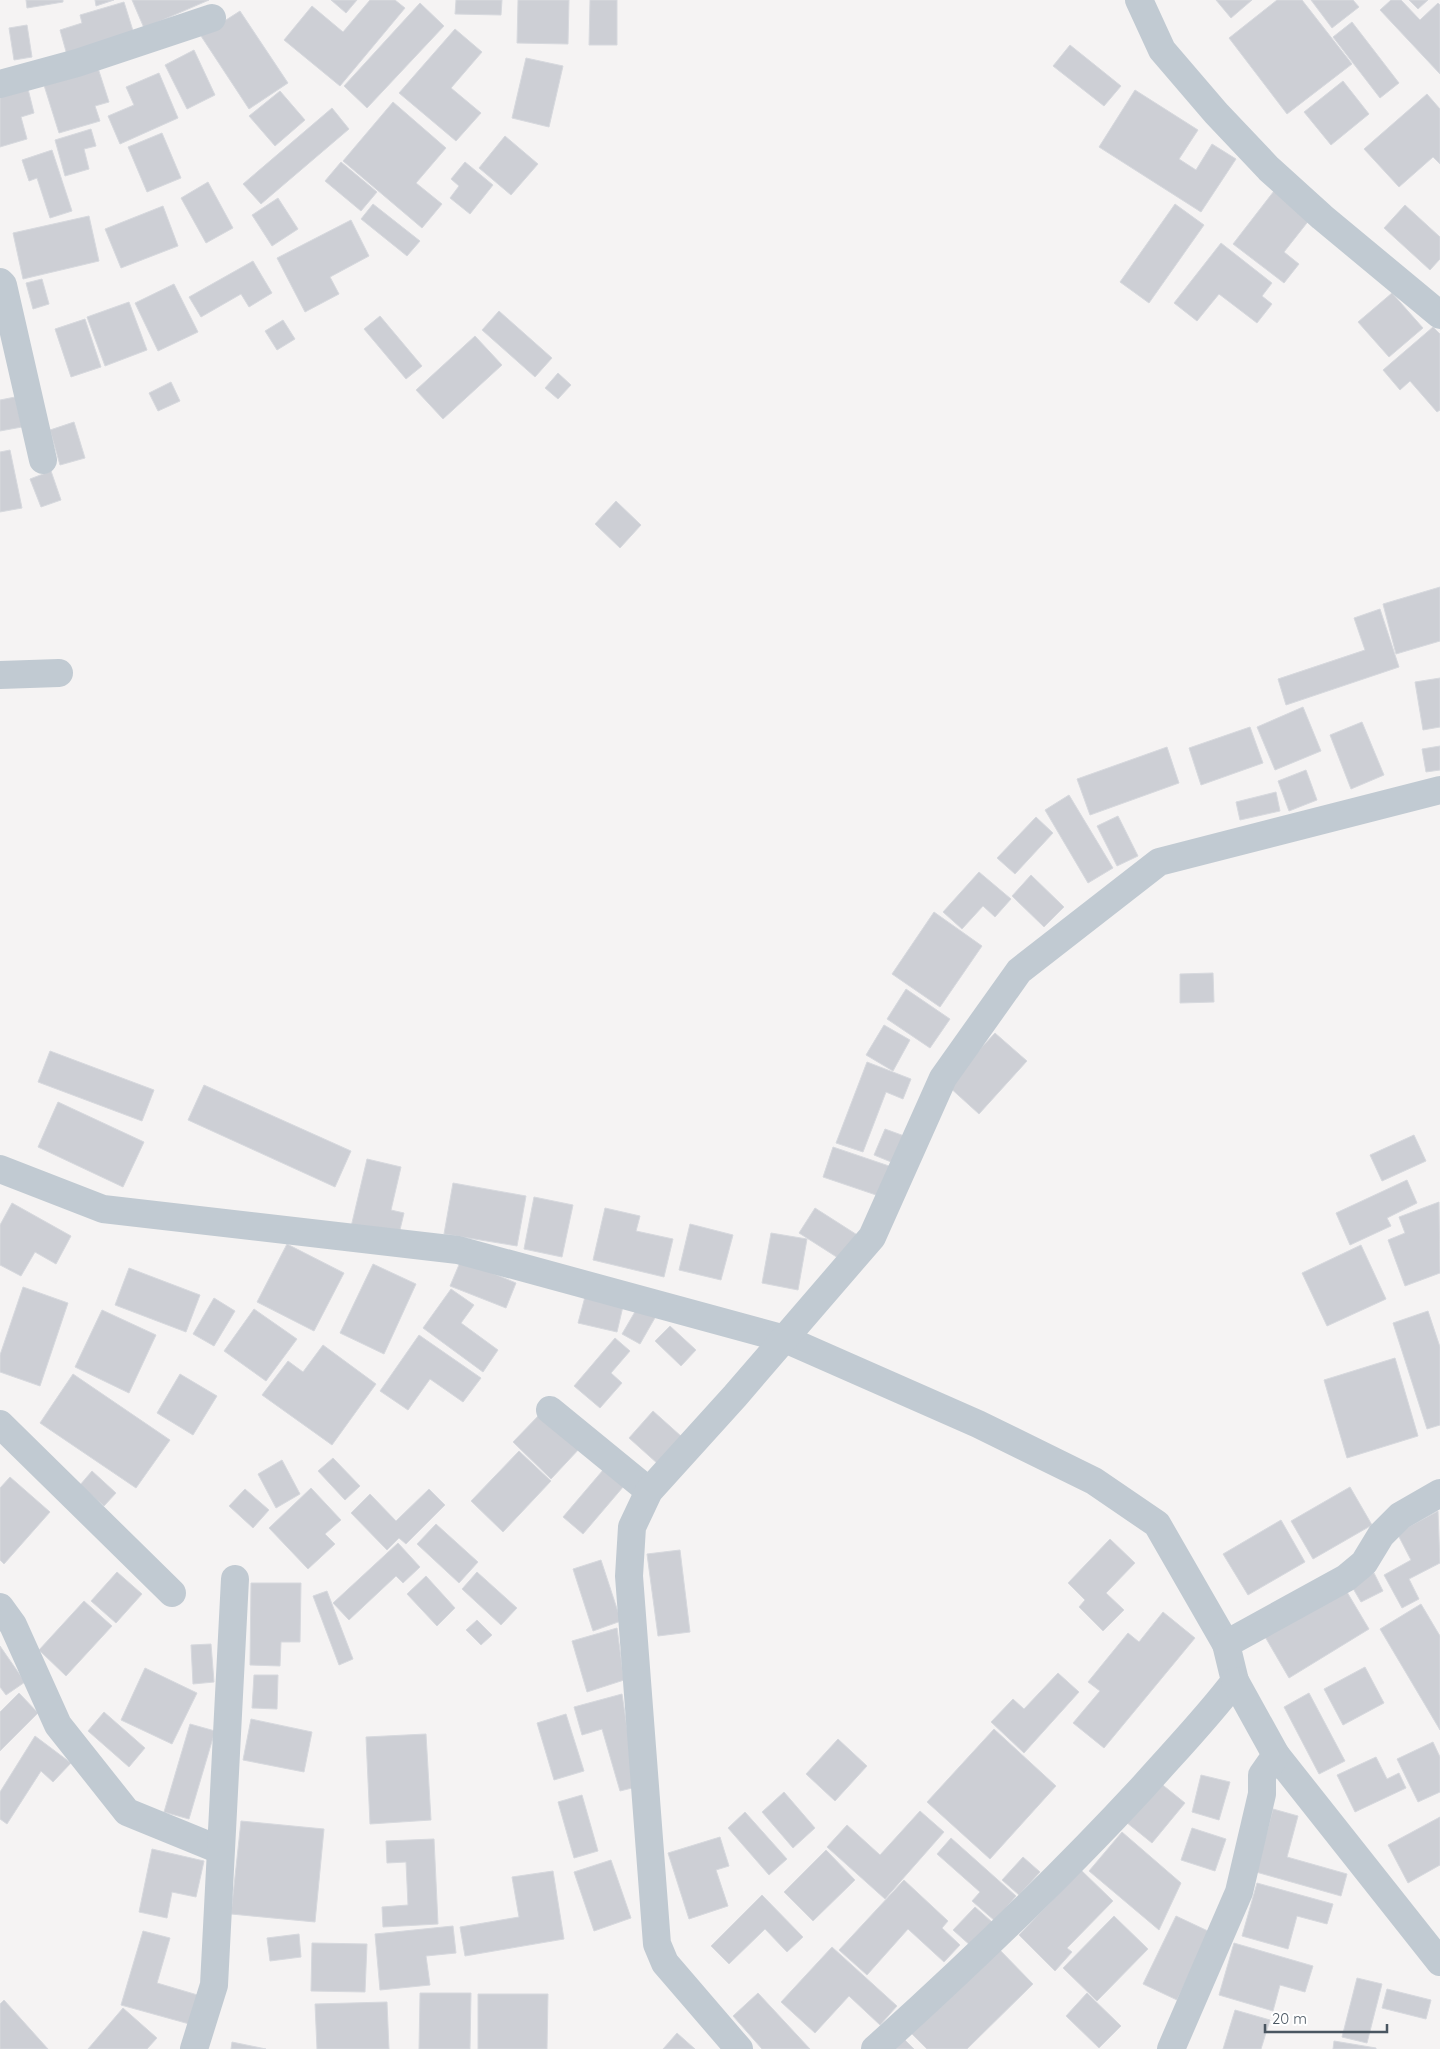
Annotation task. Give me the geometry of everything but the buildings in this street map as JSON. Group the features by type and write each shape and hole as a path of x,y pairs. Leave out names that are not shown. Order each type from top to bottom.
{"street":[{"path":"1139,0 1162,50 1216,113 1269,169 1322,217 1440,315"},
{"path":"0,84 77,63 212,18"},
{"path":"0,282 3,285 43,460"},
{"path":"0,675 59,673"},
{"path":"739,2049 665,1963 657,1944 629,1576 632,1527 649,1491 785,1339 872,1237 943,1078 1019,971 1159,862 1440,790"},
{"path":"0,1169 103,1209 458,1250 785,1339 978,1424 1094,1482 1157,1524 1226,1644 1235,1681 1276,1755 1439,1960"},
{"path":"550,1410 649,1491"},
{"path":"0,1424 172,1593"},
{"path":"1226,1644 1346,1578 1364,1563 1381,1535 1400,1516 1440,1493"},
{"path":"194,2049 214,1985 235,1579"},
{"path":"0,1607 14,1625 58,1725 127,1812 220,1850"},
{"path":"875,2049 949,1983 1077,1859 1214,1708 1235,1681"},
{"path":"1171,2049 1239,1892 1262,1794 1262,1775 1276,1755"}]}
